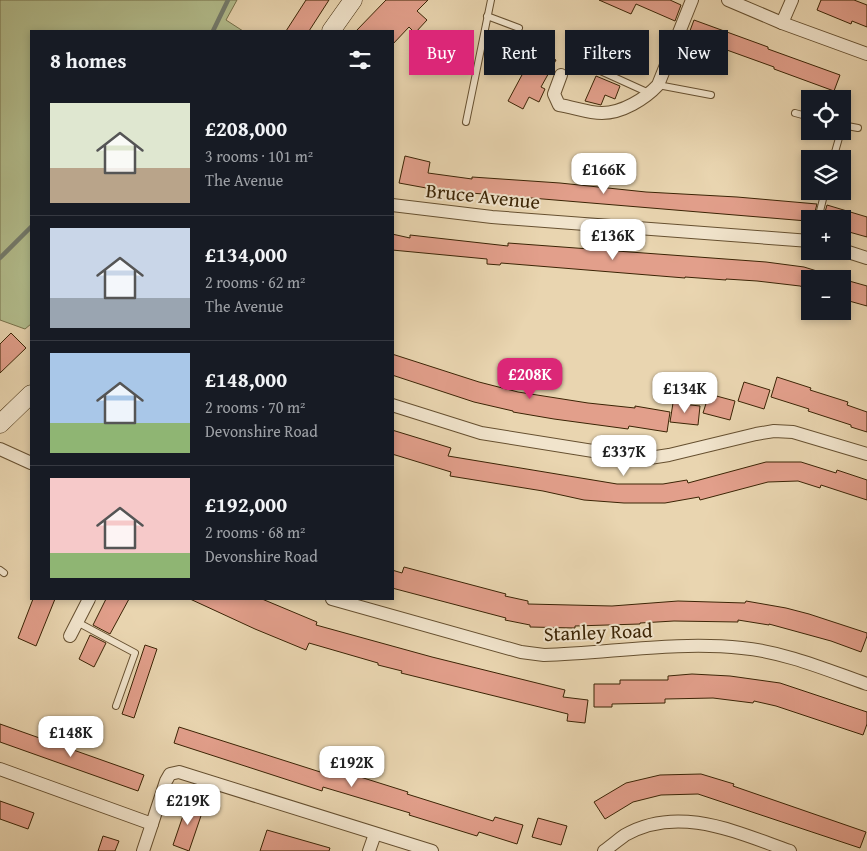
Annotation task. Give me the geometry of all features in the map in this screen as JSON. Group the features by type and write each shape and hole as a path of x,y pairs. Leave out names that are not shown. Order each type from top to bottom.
{"street":[{"path":"332,30 353,0"},
{"path":"561,75 554,94 559,105 602,113 626,107 654,89 692,0"},
{"path":"728,0 782,23 867,54"},
{"path":"782,23 792,0"},
{"name":"Bruce Avenue","path":"394,205 492,217 801,240"},
{"path":"851,253 867,258"},
{"path":"0,424 30,395"},
{"path":"394,406 481,433 643,459 670,455 756,434 774,432 799,434 867,454"},
{"path":"0,449 30,463"},
{"path":"70,636 89,600"},
{"name":"Stanley Road","path":"336,600 521,652 544,655 707,645 744,648 789,658 867,684"},
{"path":"0,769 152,824"},
{"path":"143,851 166,780 170,774 179,772 432,851"},
{"path":"604,851 626,835 650,825 673,821 719,826 790,851"},
{"path":"369,851 375,834"}],"lane":[{"path":"466,122 491,0"},
{"path":"487,16 519,28"},
{"path":"614,75 654,89 711,95"},
{"path":"795,113 801,115"},
{"path":"851,126 858,128"},
{"path":"78,622 135,653 116,706"}],"green space":[{"path":"0,0 237,0 226,20 241,30 30,30 30,325 25,329 0,320"}],"building":[{"path":"306,0 329,0 310,30 287,30"},
{"path":"386,0 428,0 417,11 427,20 418,30 412,30 409,27 394,43 394,30 357,30"},
{"path":"599,0 670,0 681,5 675,21 636,4 631,14"},
{"path":"821,0 854,0 867,5 867,27 852,21 851,24 817,10"},
{"path":"694,20 721,30 690,30"},
{"path":"728,32 840,75 834,90 831,90 774,69 774,67 728,50"},
{"path":"522,75 548,75 541,87 545,89 539,102 529,97 523,109 508,101"},
{"path":"596,76 620,86 615,99 605,95 601,105 585,101"},
{"path":"405,156 430,162 428,173 472,179 472,177 560,183 646,192 817,204 815,210 801,210 801,220 459,192 459,194 399,183"},
{"path":"827,205 844,210 826,210"},
{"path":"851,212 867,217 867,237 851,233"},
{"path":"394,234 410,238 410,235 508,246 508,243 766,262 814,270 801,270 801,286 757,281 685,278 501,263 500,265 487,264 487,259 394,250"},
{"path":"851,282 867,286 867,306 851,302"},
{"path":"11,333 26,348 0,373 0,344"},
{"path":"394,355 479,382 518,392 588,403 635,408 635,406 670,412 667,432 629,426 628,429 554,419 513,412 474,402 394,376"},
{"path":"777,377 848,402 847,405 867,412 867,432 808,411 809,409 771,397"},
{"path":"744,382 770,390 764,409 738,401"},
{"path":"709,394 735,401 730,420 703,413"},
{"path":"673,403 700,406 698,425 670,422"},
{"path":"394,431 451,448 448,456 617,484 663,484 687,480 688,483 766,462 801,462 836,473 837,470 867,480 867,500 821,485 820,488 798,481 768,482 700,500 699,497 665,503 624,503 584,500 543,491 450,476 451,472 394,455"},
{"path":"404,567 506,594 505,596 528,601 528,604 612,606 678,601 745,603 746,601 809,614 867,633 867,636 861,652 831,641 769,624 738,620 738,622 674,621 575,626 575,628 530,627 530,625 505,620 506,618 394,589 394,571 402,573"},
{"path":"33,600 55,600 36,646 18,638"},
{"path":"106,600 128,600 110,634 93,625"},
{"path":"192,600 264,600 317,622 316,625 432,657 565,690 563,697 588,700 585,723 567,721 568,714 401,673 402,671 378,665 378,663 309,643 306,650"},
{"path":"90,635 106,643 94,667 79,659"},
{"path":"145,645 157,649 134,718 122,714"},
{"path":"692,674 730,676 780,683 867,712 867,724 863,735 776,706 754,701 753,703 713,698 665,699 665,703 612,704 612,707 594,707 594,684 620,684 620,680 668,680 668,676"},
{"path":"0,724 144,775 138,791 0,742"},
{"path":"179,727 336,777 338,770 493,821 495,817 523,825 517,844 479,832 477,836 409,815 410,813 323,787 322,791 174,743"},
{"path":"701,774 734,784 733,786 866,832 860,848 698,794 661,795 633,802 605,819 594,802 626,783 660,775"},
{"path":"0,801 34,813 28,829 0,819"},
{"path":"188,801 204,807 189,851 173,845"},
{"path":"538,818 567,826 561,845 532,837"},
{"path":"267,830 330,848 329,851 260,851"},
{"path":"103,836 119,841 115,851 98,851"}],"waterway":[{"path":"213,30 228,0"},
{"path":"0,258 30,228"}]}
